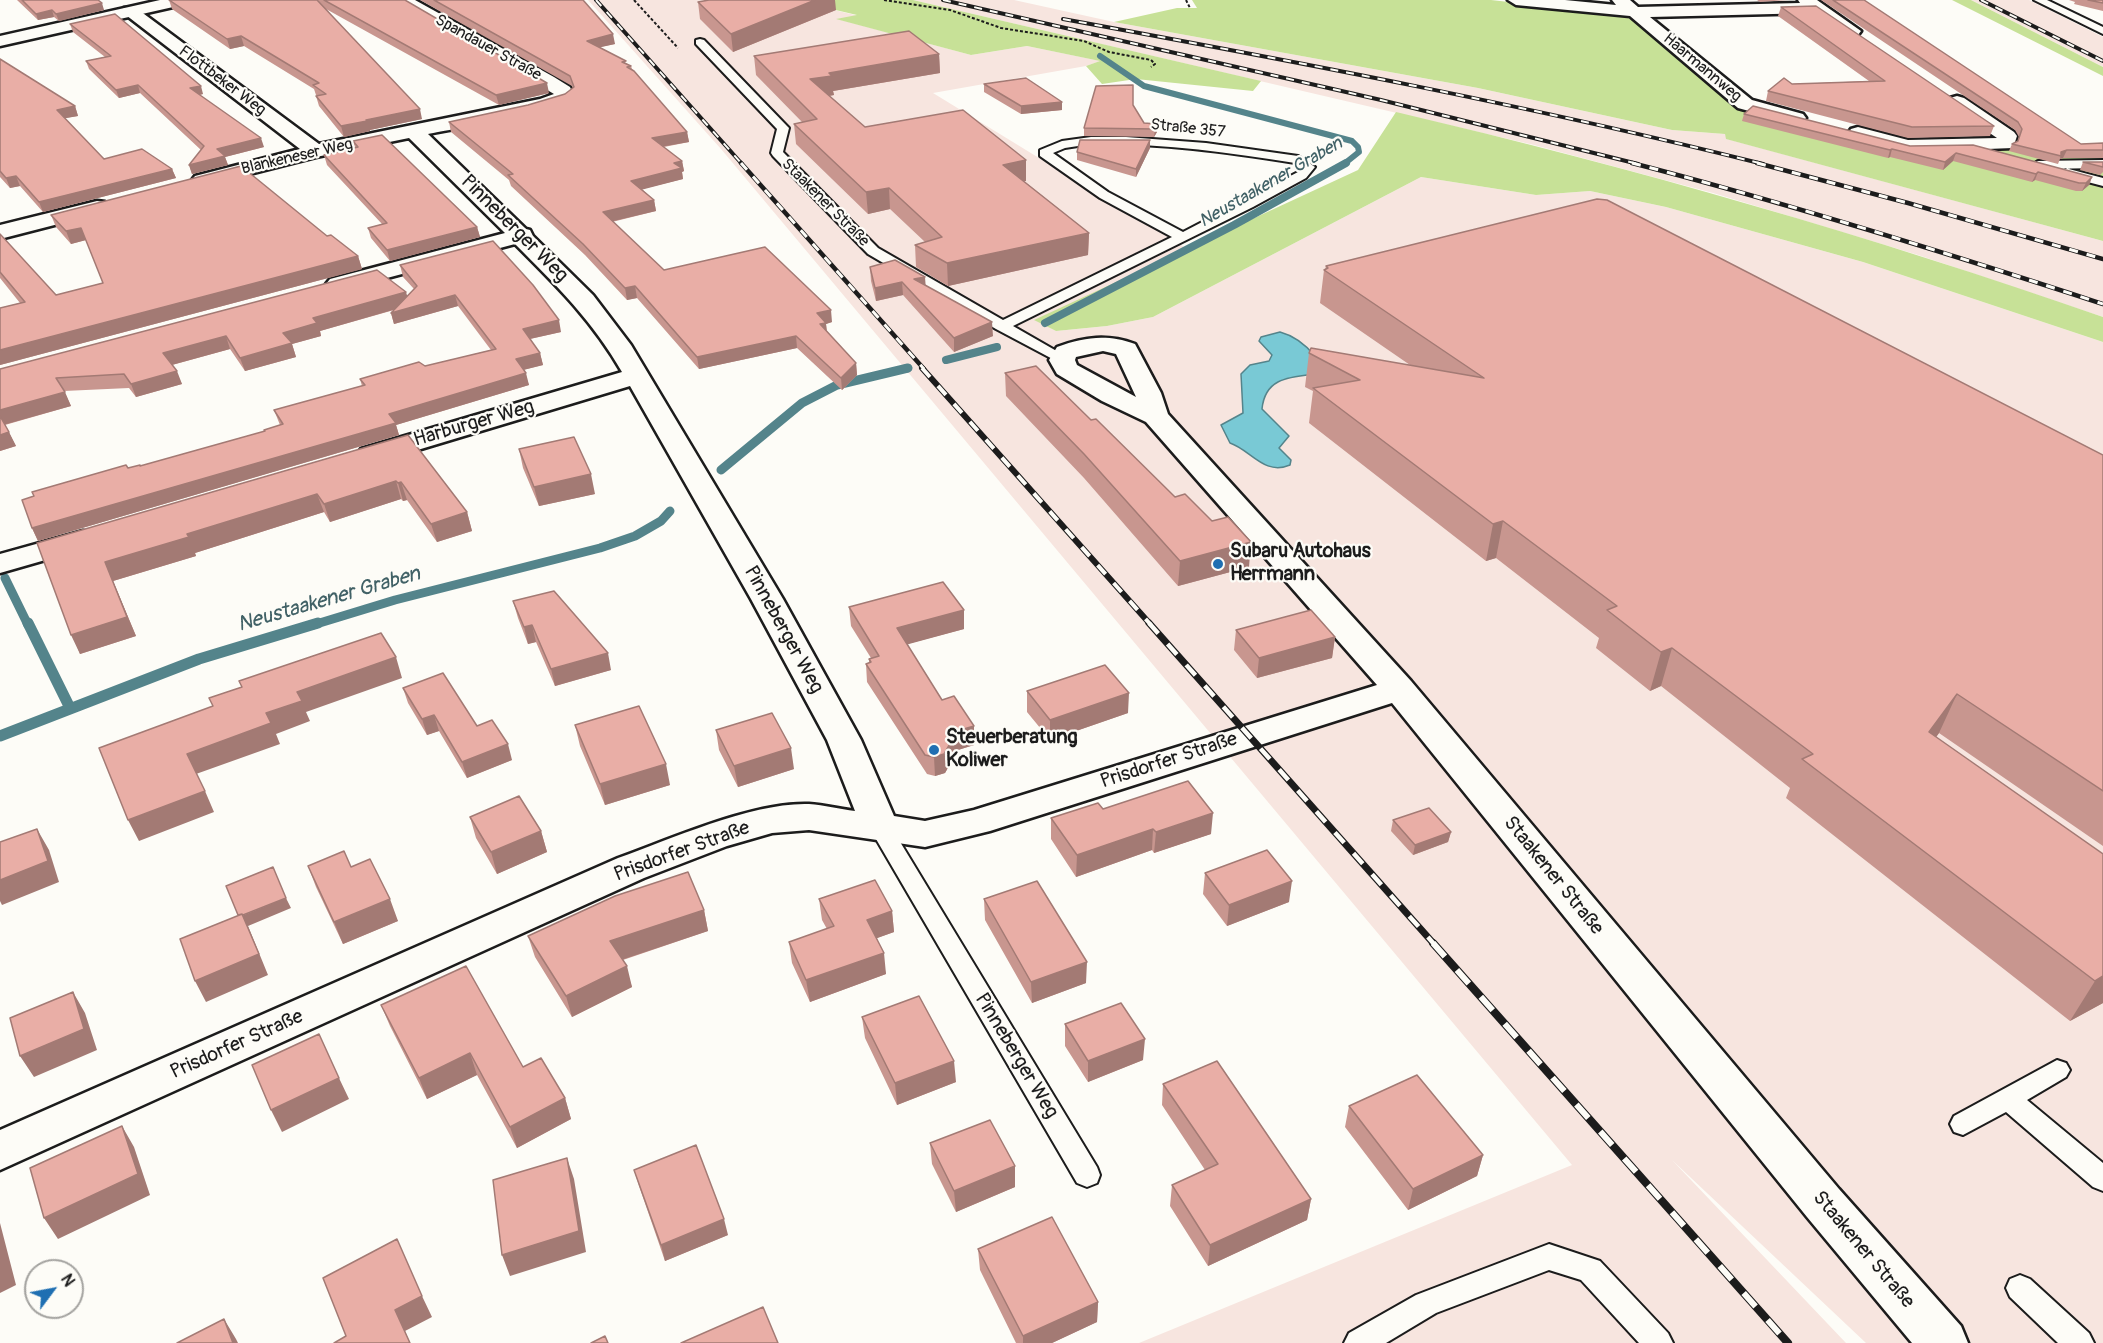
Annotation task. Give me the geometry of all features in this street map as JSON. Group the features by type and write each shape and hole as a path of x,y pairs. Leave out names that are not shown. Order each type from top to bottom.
{"street":[{"path":"0,41 182,0"},
{"name":"Spandauer Straße","path":"403,0 548,81 563,91 565,96 562,99"},
{"path":"1516,0 1635,12 1812,4 1865,40"},
{"name":"Haarmannweg","path":"1620,0 1745,104 1809,121"},
{"name":"Flottbeker Weg","path":"129,12 315,151"},
{"path":"1842,129 1908,146 1964,146 2006,150 2007,136 1941,91"},
{"name":"Blankeneser Weg","path":"179,186 315,151 562,99"},
{"name":"Pinneberger Weg","path":"414,131 522,235 585,300 619,345 767,599 844,740 880,827"},
{"path":"0,232 112,203"},
{"path":"315,290 522,235"},
{"name":"Staakener Straße","path":"1155,416 1148,393 1126,349 1111,343 1096,343 1066,352 1062,360 1066,369 1111,395 1155,416 1399,689 1822,1203 1943,1343"},
{"name":"Harburger Weg","path":"341,463 637,376"},
{"path":"0,564 102,534"},
{"name":"Prisdorfer Straße","path":"0,1151 631,868 714,837 772,820 809,817 925,834 976,822 1399,689"}],"lane":[{"path":"2039,0 2103,31"},
{"name":"Staakener Straße","path":"700,42 783,128 777,153 873,251 1062,360"},
{"name":"Straße 357","path":"1001,326 1182,237 1302,175 1309,167 1298,160 1163,141 1099,141 1063,144 1050,148 1044,153 1104,195 1182,237"},
{"path":"2103,164 2033,164 2103,182"},
{"path":"2089,178 2103,176"},
{"name":"Pinneberger Weg","path":"880,827 1087,1176"},
{"path":"1963,1124 2057,1070"},
{"path":"2008,1099 2103,1179"},
{"path":"1359,1343 1426,1304 1549,1257 1590,1270 1650,1341"},
{"path":"2020,1288 2079,1343"}],"path":[{"path":"884,0 950,10 1000,28 1084,41 1109,52 1151,60 1155,64 1151,67"},
{"path":"1186,0 1190,8"}],"shaded area":[{"path":"588,0 793,0 859,16 838,19 971,55 1027,46 1101,61 1086,66 933,93 1189,250 1035,320 1056,331 1107,326 1153,317 1421,177 1536,195 1590,191 1666,207 1863,262 2103,342 2103,1343 1866,1343 1672,1160 1846,1343 1139,1343 1572,1165 721,149"},
{"path":"913,0 1014,0 1114,22 1478,88 1672,130 1725,134 1727,139 2103,241 2103,317 1918,255 1713,193 1534,145"},
{"path":"1971,0 2029,0 2103,37 2103,67"}],"green space":[{"path":"793,0 913,0 1261,81 1253,91 1136,79 1102,84 1086,66 1100,61 1027,46 971,55 836,19 857,15"},
{"path":"1192,0 1491,0 1616,14 1635,20 1734,106 1905,152 2103,145 2103,241 1726,139 1725,134 1672,130 1478,88 1114,22 1177,8 1197,8"},
{"path":"1952,0 1971,0 2103,67 2103,76"},
{"path":"1396,112 1664,180 1840,231 2016,287 2103,317 2103,342 1863,262 1666,207 1590,191 1536,195 1421,177 1153,317 1107,326 1056,331 1034,320 1358,170"}],"water":[{"path":"1280,332 1299,341 1315,356 1315,374 1280,381 1273,385 1264,399 1262,409 1289,436 1279,448 1291,460 1290,465 1281,468 1265,465 1230,443 1221,425 1243,413 1241,374 1250,365 1269,361 1272,355 1259,341 1261,337"}],"building":[{"path":"22,0 98,0 102,3 56,14 52,10 36,14"},
{"path":"169,0 317,0 420,109 341,126 316,96 326,94 313,85 319,83 241,36 227,39"},
{"path":"324,0 405,0 547,83 496,95"},
{"path":"434,0 583,0 613,34 587,41 626,61 622,62 631,66 627,67 634,71 687,132 652,138 682,161 674,163 682,168 631,181 654,200 603,212 664,270 765,247 831,310 817,313 826,323 820,324 856,363 841,378 796,336 697,357 635,286 625,288 583,244 508,175 513,174 449,122 528,105 565,94 574,87 570,76"},
{"path":"709,0 815,0 731,34 698,2"},
{"path":"1833,0 1864,0 2081,144 2103,143 2103,150 2067,150 2061,152 2061,156 2012,144 2018,141 2022,129 2018,122"},
{"path":"1816,6 1994,126 1912,127 1768,91 1784,78 1792,84 1885,81 1781,7"},
{"path":"115,14 201,86 190,88 261,138 217,149 225,156 189,165 204,146 138,85 116,90 86,61 111,56 70,24"},
{"path":"909,31 939,54 829,73 832,76 810,79 865,127 963,110 1026,160 1003,165 1089,233 947,263 915,245 942,237 889,188 866,192 794,124 817,119 754,56"},
{"path":"0,59 75,106 57,110 104,159 142,149 172,169 39,202 16,176 6,178 0,171"},
{"path":"1026,78 1062,102 1021,106 984,84"},
{"path":"1133,85 1133,105 1144,123 1157,124 1155,129 1084,128 1096,86"},
{"path":"1753,106 1910,146 1973,145 2092,177 2086,183 2079,183 1956,153 1945,162 1744,114"},
{"path":"382,135 477,227 387,250 368,228 387,223 324,155 358,147 353,141"},
{"path":"1080,140 1150,140 1136,169 1077,152"},
{"path":"2083,162 2103,162 2103,167"},
{"path":"241,166 327,236 331,235 358,256 0,350 0,308 25,302 0,272 0,234 56,295 103,283 81,228 66,231 51,215"},
{"path":"1597,199 1607,200 2103,455 2103,791 1957,694 1929,732 2103,854 2103,976 2095,981 1802,759 1813,754 1672,648 1661,652 1607,610 1617,606 1503,521 1493,524 1313,388 1360,380 1309,353 1311,348 1484,378 1324,270 1328,268 1326,266"},
{"path":"493,241 533,285 559,320 523,329 540,353 516,359 526,373 389,414 396,423 32,528 22,500 34,496 32,492 126,465 128,468 140,466 265,431 283,424 274,410 365,385 360,379 419,362 425,366 496,349 455,295 391,313 417,286 400,265"},
{"path":"895,260 925,277 914,279 992,322 954,338 902,282 875,288 870,267"},
{"path":"377,270 406,292 313,318 317,323 283,333 292,343 240,358 226,336 163,353 177,371 131,384 124,374 56,378 65,392 0,410 0,369"},
{"path":"1036,366 1091,420 1096,419 1175,497 1185,494 1212,521 1228,517 1251,542 1180,561 1084,454 1005,373"},
{"path":"0,416 9,432 0,435"},
{"path":"408,435 467,512 431,524 401,482 396,481 324,504 317,494 187,534 189,537 105,562 127,617 71,635 37,543"},
{"path":"574,437 591,474 534,487 519,449"},
{"path":"943,582 964,610 897,628 942,700 954,696 974,726 957,731 944,754 934,757 925,755 866,664 871,662 869,659 879,656 849,607"},
{"path":"554,591 608,653 551,669 532,625 524,627 513,601"},
{"path":"1311,610 1335,637 1259,658 1236,630"},
{"path":"381,633 396,657 297,692 302,701 266,713 271,723 187,754 205,791 128,820 99,748 213,706 209,698 242,687 239,681"},
{"path":"1105,665 1129,693 1050,720 1027,691"},
{"path":"443,673 477,726 492,720 508,744 462,762 434,715 422,719 403,688"},
{"path":"639,706 666,764 600,784 575,725"},
{"path":"772,713 791,748 734,766 716,730"},
{"path":"1188,781 1213,813 1156,832 1153,829 1077,855 1051,818 1098,803 1103,809"},
{"path":"519,796 541,831 491,852 470,817"},
{"path":"1429,808 1451,832 1415,845 1393,820"},
{"path":"37,829 48,861 0,880 0,842"},
{"path":"1267,850 1292,881 1229,905 1205,873"},
{"path":"344,851 351,867 370,859 390,899 334,922 308,866"},
{"path":"273,867 286,898 238,915 226,886"},
{"path":"688,872 704,910 610,941 627,966 566,996 528,936 615,896"},
{"path":"875,880 892,911 867,920 884,953 806,980 789,942 834,926 819,899"},
{"path":"1037,881 1087,962 1031,982 984,899"},
{"path":"242,914 259,954 195,981 180,939"},
{"path":"466,966 523,1067 541,1058 565,1098 510,1127 470,1053 419,1078 381,1005"},
{"path":"73,992 84,1029 20,1056 10,1018"},
{"path":"919,996 954,1061 895,1083 862,1017"},
{"path":"1121,1003 1145,1039 1088,1061 1065,1024"},
{"path":"319,1034 339,1078 271,1110 252,1065"},
{"path":"1217,1061 1311,1199 1210,1245 1172,1185 1218,1164 1163,1084"},
{"path":"1417,1075 1483,1155 1413,1189 1349,1106"},
{"path":"990,1120 1015,1166 954,1191 930,1143"},
{"path":"122,1126 138,1174 44,1218 30,1168"},
{"path":"696,1145 724,1219 661,1245 634,1170"},
{"path":"567,1158 579,1231 502,1255 493,1180"},
{"path":"1052,1217 1098,1302 1023,1336 978,1249"},
{"path":"397,1239 422,1296 395,1310 410,1343 334,1343 346,1336 323,1278"},
{"path":"763,1307 778,1343 681,1343"},
{"path":"224,1319 233,1343 177,1343"},
{"path":"605,1336 608,1343 591,1343"}],"waterway":[{"name":"Neustaakener Graben","path":"1100,56 1144,86 1352,141 1358,147 1359,152 1344,164"},
{"name":"Neustaakener Graben","path":"1045,323 1234,225 1346,163"},
{"name":"Neustaakener Graben","path":"946,360 997,347"},
{"name":"Neustaakener Graben","path":"721,470 802,403 837,385 908,368 904,369"},
{"name":"Neustaakener Graben","path":"313,625 395,600 600,548 635,536 661,521 670,511"},
{"path":"5,578 28,625"},
{"path":"28,623 70,708"},
{"name":"Neustaakener Graben","path":"0,736 199,659 318,623"}],"railway":[{"path":"596,0 742,164"},
{"path":"943,0 1381,100 1638,164"},
{"path":"1981,0 2103,61"},
{"path":"1063,19 1327,68 1502,104 1763,164"},
{"path":"741,163 924,369"},
{"path":"1632,163 1869,230 2103,304"},
{"path":"1757,163 1908,203 2103,259"},
{"path":"922,368 1151,625"},
{"path":"1149,623 1434,944"},
{"path":"1433,943 1788,1343"}],"place":[{"name":"Subaru Autohaus Herrmann","path":"1218,564"},
{"name":"Steuerberatung Koliwer","path":"934,750"}]}
